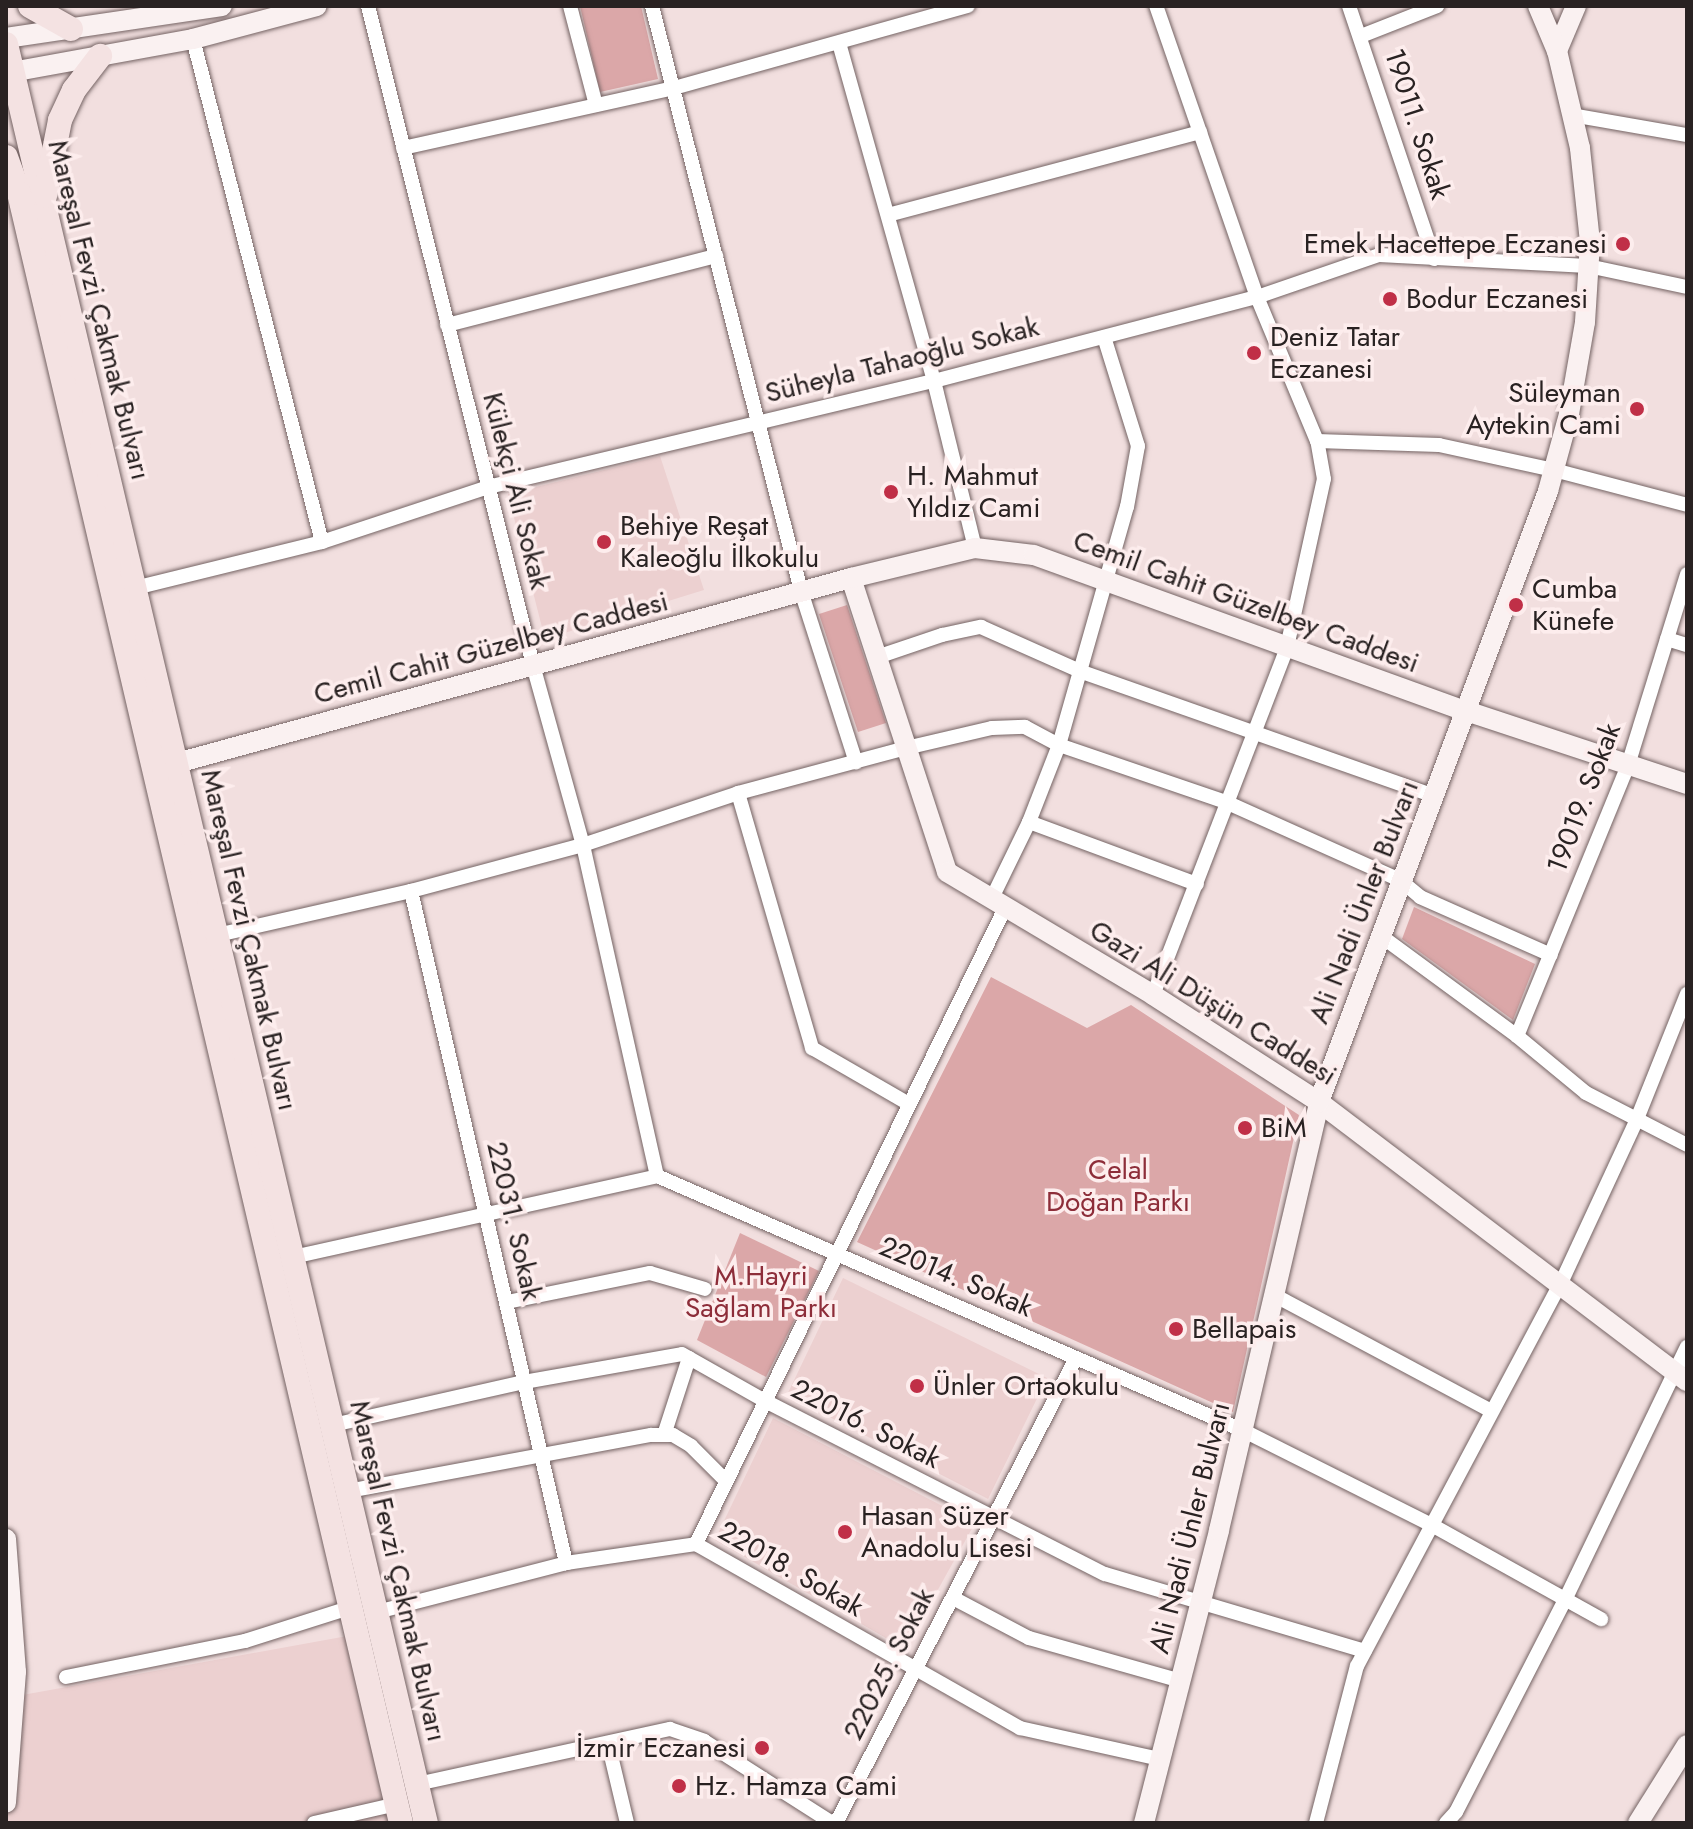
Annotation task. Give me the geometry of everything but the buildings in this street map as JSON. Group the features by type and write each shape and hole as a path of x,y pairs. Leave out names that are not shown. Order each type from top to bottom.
{"main road":[{"path":"30,6 71,29"},
{"name":"Mareşal Fevzi Çakmak Bulvarı","path":"6,44 8,72 44,202 426,1823"},
{"path":"44,202 60,120 74,90 100,56"},
{"path":"6,157 399,1814"}],"street":[{"path":"6,38 222,6"},
{"path":"8,72 193,39 317,6"},
{"name":"Külekçi Ali Sokak","path":"368,6 533,665 583,845 657,1176"},
{"path":"570,6 596,105"},
{"path":"652,6 801,591 856,762"},
{"path":"403,148 674,88 968,6"},
{"path":"1153,995 1287,647 1324,479 1317,441 1257,297 1156,6"},
{"name":"19011. Sokak","path":"1349,6 1434,259"},
{"path":"1361,36 1437,6"},
{"name":"Ali Nadi Ünler Bulvarı","path":"1144,1823 1201,1600 1319,1102 1554,470 1569,414 1585,322 1590,242 1580,148 1557,51 1538,6"},
{"path":"1557,51 1576,6"},
{"path":"193,39 322,542"},
{"path":"839,43 934,381 975,548"},
{"path":"1572,115 1687,135"},
{"path":"888,215 1200,132"},
{"name":"Süheyla Tahaoğlu Sokak","path":"135,588 322,542 488,487 934,381 1257,297 1379,255 1588,266 1687,287"},
{"path":"447,325 716,256"},
{"path":"696,1544 909,1104 999,902 1059,745 1127,507 1138,446 1104,337"},
{"path":"1317,441 1439,445 1554,470 1687,505"},
{"name":"Cemil Cahit Güzelbey Caddesi","path":"177,763 801,591 975,548 1034,555 1466,711 1687,784"},
{"name":"19019. Sokak","path":"1517,1036 1628,765 1687,574"},
{"name":"Gazi Ali Düşün Caddesi","path":"851,578 947,872 1153,995 1319,1102 1681,1376"},
{"path":"877,657 942,635 981,627 1082,672 1434,796"},
{"path":"1667,639 1687,645"},
{"path":"217,935 411,891 583,845 738,793 906,748 992,728 1025,727 1059,745 1228,803 1400,880 1420,897 1551,955"},
{"path":"738,793 812,1048 909,1104"},
{"path":"1029,822 1197,884"},
{"name":"22031. Sokak","path":"411,891 566,1563"},
{"path":"1381,936 1517,1036 1586,1093 1687,1145"},
{"path":"1316,1823 1357,1666 1561,1283 1637,1119 1687,994"},
{"path":"293,1257 657,1176"},
{"name":"22014. Sokak","path":"657,1176 1242,1430 1430,1524 1601,1619"},
{"path":"507,1302 650,1273 705,1289"},
{"path":"1274,1295 1491,1411"},
{"path":"1446,1823 1456,1812 1681,1376 1687,1347"},
{"path":"333,1425 524,1382 682,1354 689,1358 664,1435"},
{"name":"22016. Sokak","path":"689,1358 765,1401 1105,1574 1365,1651"},
{"name":"22025. Sokak","path":"834,1823 1076,1358"},
{"path":"348,1491 540,1453 664,1435 673,1435 691,1446 726,1481"},
{"name":"22018. Sokak","path":"377,1612 566,1563 696,1544 1020,1728 1160,1759"},
{"path":"6,1550 16,1672 6,1803"},
{"path":"953,1598 1029,1638 1181,1681"},
{"path":"66,1677 245,1641 349,1608"},
{"path":"417,1784 670,1729 704,1741 834,1823"},
{"path":"608,1743 627,1823"},
{"path":"1638,1823 1687,1745"},
{"path":"314,1823 399,1814"}],"shaded area":[{"name":"Behiye Reşat Kaleoğlu İlkokulu","path":"660,456 704,590 545,639 508,494"},
{"name":"Ünler Ortaokulu","path":"843,1278 1047,1378 988,1499 787,1395"},
{"name":"Hasan Süzer Anadolu Lisesi","path":"773,1418 975,1523 905,1649 715,1540"},
{"path":"375,1631 416,1823 6,1823 6,1698"}],"green space":[{"path":"580,6 641,6 658,79 600,92"},
{"path":"847,605 886,723 858,732 819,614"},
{"path":"1414,907 1535,964 1513,1020 1402,939"},
{"name":"Celal Doğan Parkı","path":"991,977 1087,1028 1131,1005 1299,1115 1233,1412 857,1242"},
{"name":"M.Hayri Sağlam Parkı","path":"740,1233 819,1271 766,1377 697,1340"}],"place":[{"name":"Emek Hacettepe Eczanesi","path":"1623,244"},
{"name":"Bodur Eczanesi","path":"1390,299"},
{"name":"Deniz Tatar Eczanesi","path":"1254,353"},
{"name":"Süleyman Aytekin Cami","path":"1637,409"},
{"name":"H. Mahmut Yıldız Cami","path":"891,492"},
{"name":"Behiye Reşat Kaleoğlu İlkokulu","path":"604,542"},
{"name":"Cumba Künefe","path":"1516,605"},
{"name":"BiM","path":"1245,1128"},
{"name":"Bellapais","path":"1176,1329"},
{"name":"Ünler Ortaokulu","path":"917,1386"},
{"name":"Hasan Süzer Anadolu Lisesi","path":"845,1532"},
{"name":"İzmir Eczanesi","path":"762,1748"},
{"name":"Hz. Hamza Cami","path":"679,1786"}]}
